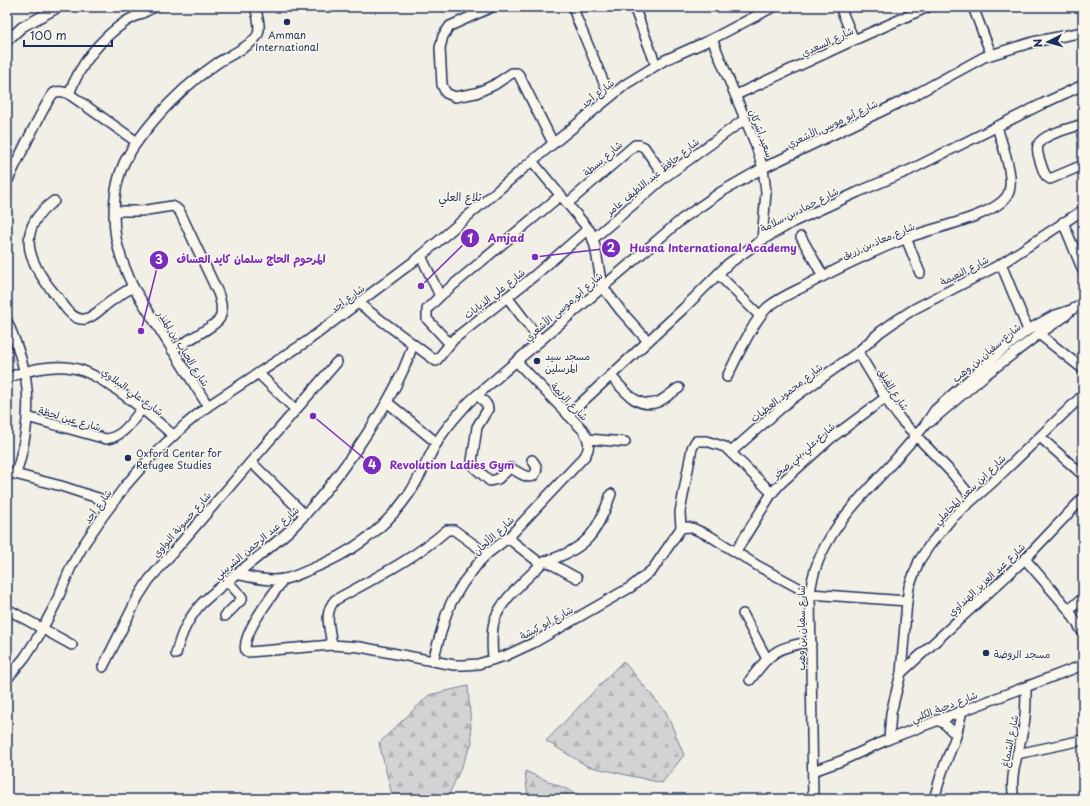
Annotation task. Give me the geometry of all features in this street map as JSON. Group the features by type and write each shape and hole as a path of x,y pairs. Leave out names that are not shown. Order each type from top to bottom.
{"street":[{"path":"7,41 22,27 59,7"},
{"path":"69,94 74,80 98,46 124,23 155,7"},
{"name":"شارع الحباب بن المنذر","path":"208,406 133,286 118,248 115,211 116,195 120,171 127,156 160,113 198,77 217,63 248,45 258,34 259,26 255,7"},
{"path":"492,7 450,26 443,36 440,48 442,85 446,94 455,98 476,94 494,85 512,73 517,73 554,143"},
{"path":"573,7 610,97"},
{"path":"634,7 656,65"},
{"name":"شارع أحد","path":"7,679 25,657 43,628 76,557 113,503 143,466 174,435 208,406 306,342 421,256 532,161 626,84 656,65 712,39 773,7"},
{"path":"840,7 854,40"},
{"name":"شارع السعدي","path":"736,95 928,7"},
{"path":"969,7 974,11 991,54"},
{"name":"شارع أبو موسى الأشعري","path":"236,574 264,580 284,579 346,553 370,537 402,504 415,484 437,443 461,411 477,395 517,362 602,286 689,213 721,192 763,168 886,110 991,54 1033,42 1083,32"},
{"name":"سعيد أشركان","path":"712,39 755,143 763,168 766,192 762,240"},
{"name":"شارع حماد بن سلامة","path":"568,415 732,260 762,240 793,222 910,170 1083,85"},
{"path":"7,182 50,97 58,92 69,94 137,142"},
{"name":"شارع حافظ عبد اللطيف عامر","path":"593,238 665,177 745,119"},
{"path":"1083,124 1042,139 1038,146 1038,157 1044,174 1048,178 1053,178 1083,164"},
{"name":"شارع معاذ بن زريق","path":"726,377 760,316 772,304 822,276 862,257 906,238 983,213 1000,203 1009,191 1010,178 997,126"},
{"name":"شارع بسطة","path":"568,203 635,145 639,144 644,148 665,177"},
{"path":"532,161 588,228 593,238 602,286 620,310 648,341"},
{"path":"449,344 427,319 427,308 561,195"},
{"path":"54,201 41,212 34,221 30,235 30,249 33,262 37,270 51,290 71,313 80,319 89,317 133,286"},
{"path":"115,211 141,211 169,207 176,208 180,212 221,300 221,312 218,322 172,350"},
{"name":"شارع النعيمة","path":"858,352 880,332 914,309 1001,264 1083,210"},
{"path":"1063,222 1083,271"},
{"name":"شارع علي الذيابات","path":"413,344 436,361 449,344 507,296 534,276 588,228"},
{"path":"801,237 822,276"},
{"path":"906,238 920,273"},
{"path":"421,256 440,296"},
{"path":"1001,264 1028,330"},
{"path":"718,274 760,316"},
{"path":"507,296 540,340"},
{"path":"358,303 413,344"},
{"name":"شارع سفيان بن وهب","path":"813,799 810,594 812,575 818,560 838,526 916,436 935,410 1000,352 1028,330 1053,316 1083,304"},
{"name":"شارع سفيان بن وهب","path":"925,425 937,417 984,376 1064,317 1071,310"},
{"path":"7,321 18,349 24,372 26,382 27,417 26,429 11,473 113,503"},
{"path":"1039,334 1083,369"},
{"name":"شارع عبد الرحمن الشربيني","path":"176,654 182,636 197,609 227,581 276,542 322,497 379,417 400,380 413,344"},
{"name":"شارع الفيلق","path":"858,352 885,398 901,420 951,472 973,499"},
{"name":"شارع محمود العطيات","path":"731,452 789,401 858,352"},
{"name":"شارع حسونة النواوي","path":"103,667 138,597 149,580 337,362"},
{"name":"شارع الرتمة","path":"517,362 583,430 588,439"},
{"name":"شارع علي الببلاوي","path":"7,378 24,372 56,367 83,370 107,384 142,409 174,435"},
{"path":"259,374 296,410"},
{"path":"611,376 630,396 642,403 658,402 679,388"},
{"path":"477,395 485,402 488,409 476,430 472,458 475,468 490,482 498,479 510,468 530,477 534,475 536,470 536,466 532,460"},
{"name":"شارع ابن سعد المحاملي","path":"889,739 891,713 901,673 907,601 919,561 952,518 994,481 1083,395"},
{"name":"شارع علي بني صخر","path":"736,551 772,493 781,483 826,442 885,398"},
{"path":"387,402 437,443"},
{"name":"شارع عين لحظة","path":"27,417 106,439 116,437 121,434 142,409"},
{"path":"1040,437 1083,475"},
{"path":"588,439 625,442"},
{"name":"شارع الألحان","path":"433,660 446,615 451,603 463,583 487,554 508,538 585,456 589,447 588,439"},
{"path":"772,493 725,447 714,442 699,441 694,443 691,452 680,512 681,528 688,527 701,531 736,551 758,566 810,594 907,601"},
{"path":"251,462 305,515"},
{"path":"493,659 492,631 498,613 511,595 544,562 576,549 592,535 603,516 611,494"},
{"name":"شارع عبد العزيز الهنداوي","path":"901,673 1025,559 1083,498"},
{"name":"شارع أبو كبشة","path":"284,579 258,615 246,642 246,651 255,653 332,645 360,647 464,666 478,664 505,656 533,643 631,587 653,569 681,528"},
{"path":"332,645 328,613 330,606 335,600 401,563 447,530 454,530 487,554"},
{"path":"508,538 544,562 577,578"},
{"path":"1025,559 1069,610 1083,633"},
{"path":"225,616 242,600 242,597 227,581"},
{"path":"1069,610 1083,598"},
{"path":"7,609 72,645"},
{"path":"743,614 767,659"},
{"path":"750,680 767,659 781,648 792,644 811,642"},
{"name":"شارع دحية الكلبي","path":"813,771 841,762 889,739 1083,665"},
{"name":"شارع الشماغ","path":"1014,799 1012,791 1013,778 1025,722 1026,687"},
{"path":"953,741 952,731 959,712"},
{"path":"934,799 942,772 956,736 959,712"},
{"path":"938,720 944,723 952,731"},
{"path":"1017,754 1083,740"}],"green space":[{"path":"623,661 666,712 684,755 662,783 587,766 546,741"},
{"path":"468,686 472,743 447,799 393,799 379,743 429,695"},
{"path":"525,771 589,799 528,799"}],"place":[{"name":"Amman International","path":"287,22"},
{"name":"Husna International Academy","path":"535,257"},
{"name":"Amjad","path":"421,286"},
{"name":"المرحوم الحاج سلمان كايد العساف","path":"141,331"},
{"name":"مسجد سيد المرسلين","path":"537,361"},
{"name":"Revolution Ladies Gym","path":"313,416"},
{"name":"Oxford Center for Refugee Studies","path":"128,458"},
{"name":"مسجد الروضة","path":"986,653"}],"district":[{"name":"تلاع العلي","path":"460,196"}]}
